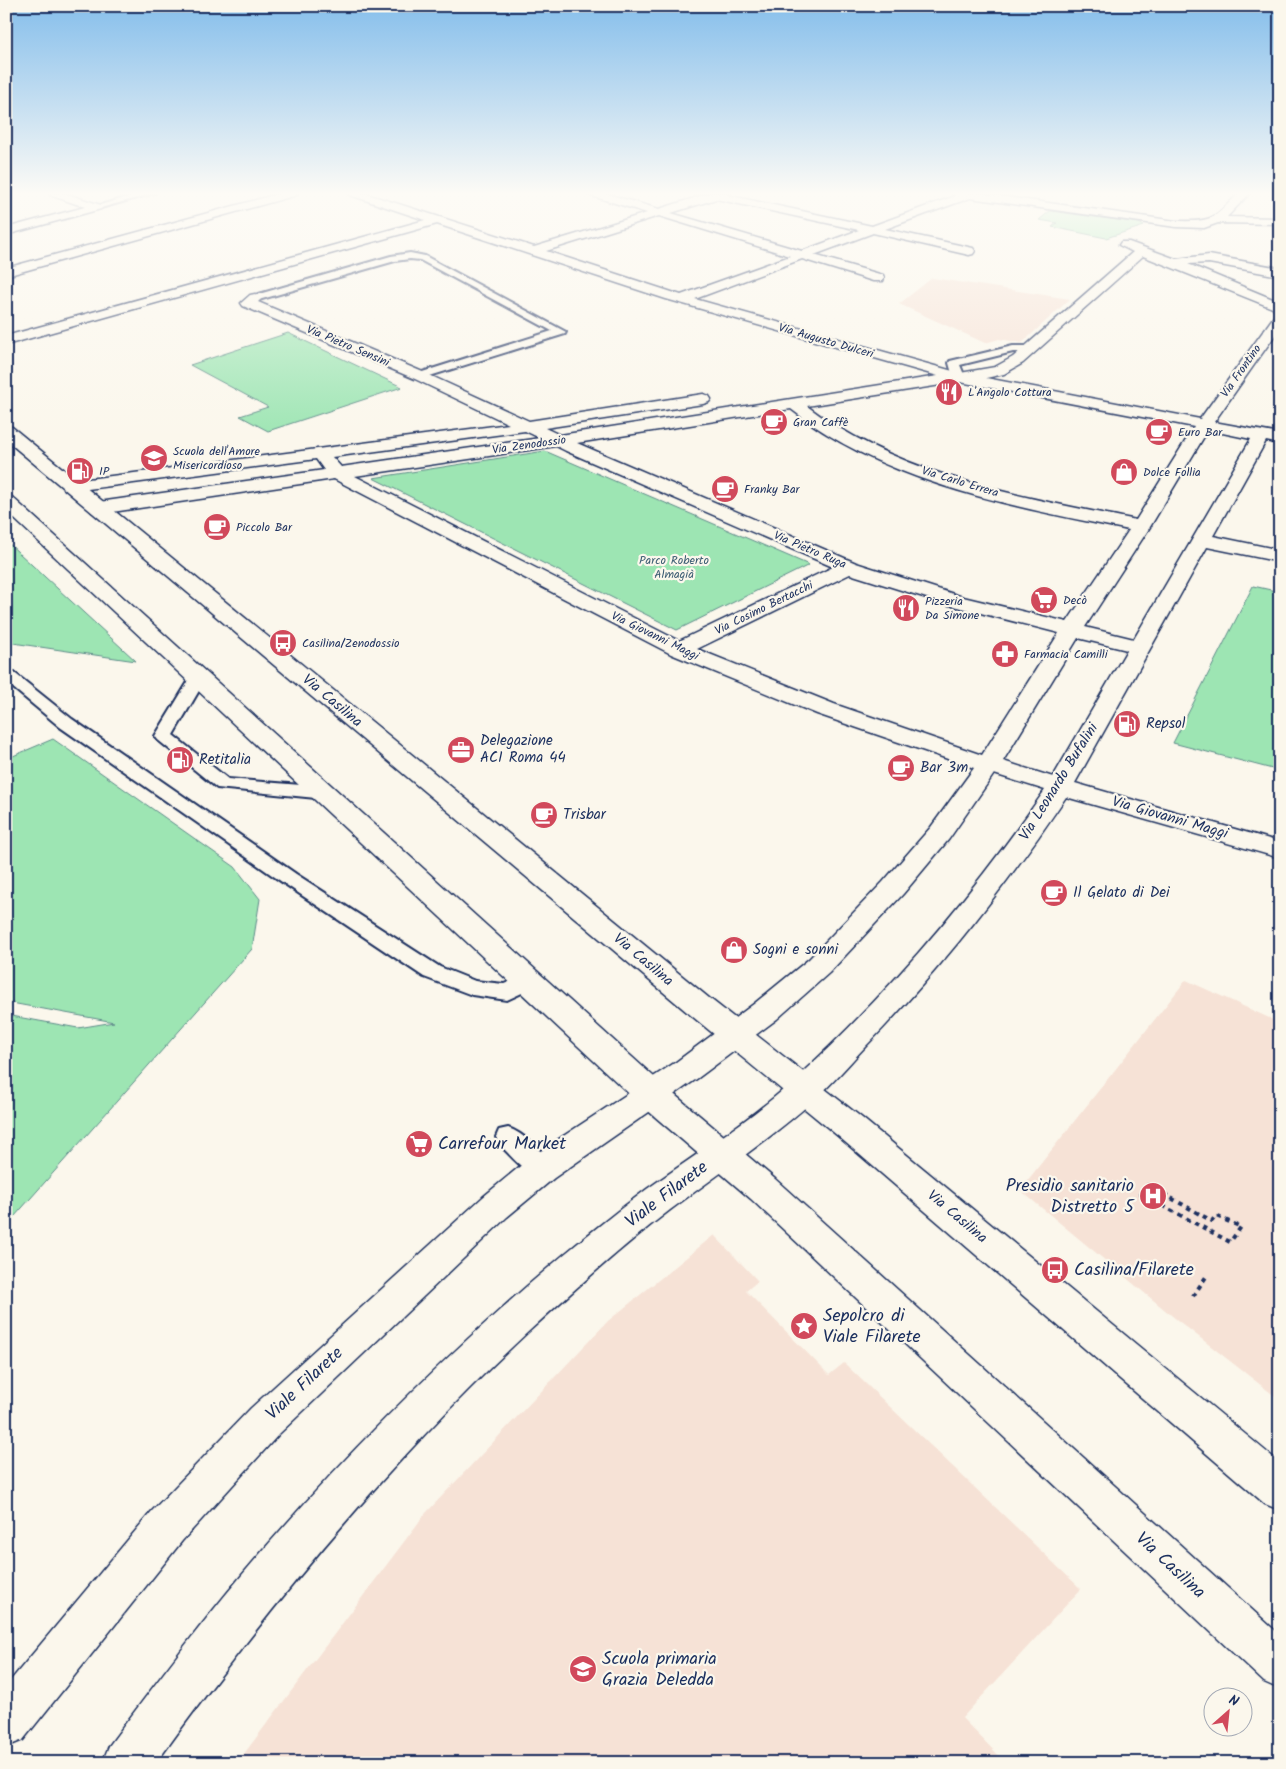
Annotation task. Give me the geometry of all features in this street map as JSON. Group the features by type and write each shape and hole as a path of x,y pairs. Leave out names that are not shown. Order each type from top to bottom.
{"street":[{"path":"6,341 240,276"},
{"name":"Via Augusto Dulceri","path":"610,276 682,299 959,377 1270,437"},
{"path":"682,299 745,276"},
{"path":"870,276 878,278"},
{"name":"Via Zenodossio","path":"99,508 559,441 1002,370 1031,349 1114,276"},
{"path":"1205,276 1280,307"},
{"name":"Via Pietro Sensini","path":"255,298 248,303 420,376 559,441"},
{"name":"Via Frontino","path":"1204,425 1280,318"},
{"path":"884,371 917,366"},
{"name":"Via Zenodossio","path":"73,486 528,426 719,396"},
{"name":"Via Carlo Errera","path":"793,404 837,434 884,456 927,472 1002,495 1141,526"},
{"path":"735,1035 818,966 893,888 940,833 988,765 1204,425"},
{"name":"Via Casilina","path":"6,431 735,1035 804,1090 1280,1490"},
{"name":"Via Leonardo Bufalini","path":"722,1154 804,1090 892,1001 952,933 1009,860 1060,787 1202,540 1270,437"},
{"name":"Via Pietro Ruga","path":"559,441 849,567 932,595 1140,647"},
{"path":"320,454 336,473"},
{"name":"Via Giovanni Maggi","path":"336,473 678,649 736,674 876,728 988,765 1280,850"},
{"name":"Via Casilina","path":"6,501 651,1094 770,1196 1280,1666"},
{"path":"1202,540 1280,556"},
{"name":"Via Cosimo Bertacchi","path":"678,649 849,567"},
{"name":"Viale Filarete","path":"6,1723 167,1526 265,1421 446,1251 542,1168 735,1035"},
{"name":"Viale Filarete","path":"126,1763 202,1660 259,1589 342,1493 421,1410 512,1323 596,1248 722,1154"}],"lane":[{"name":"Via Pietro Sensini","path":"255,298 333,276"},
{"name":"Via Pietro Sensini","path":"420,376 561,332 455,276"},
{"path":"6,674 66,723 98,746 289,878 432,972 472,988 507,992 528,981"},
{"path":"199,677 164,736 223,784 326,794"},
{"path":"508,1137 542,1168"}],"path":[{"path":"1148,1185 1212,1221 1216,1216 1241,1227 1230,1242 1141,1194 1148,1185"},
{"path":"1193,1296 1208,1274"}],"shaded area":[{"path":"932,278 1070,299 1022,343 999,339 985,343 899,304"},
{"name":"Presidio sanitario Distretto 5","path":"1186,980 1280,1023 1280,1400 1176,1319 1020,1190"},
{"path":"714,1235 758,1281 746,1291 829,1375 844,1363 1081,1589 962,1718 1006,1763 237,1763 425,1514 608,1321"}],"green space":[{"path":"288,333 402,387 268,431 240,416 268,407 190,365"},
{"name":"Parco Roberto Almagià","path":"545,451 809,565 677,630 373,478"},
{"path":"6,541 136,661 6,642"},
{"path":"1253,586 1280,592 1280,771 1173,743"},
{"path":"53,739 235,867 260,899 252,949 6,1226 6,1015 78,1028 114,1022 6,1002 6,759"}],"place":[{"name":"L'Angolo Cottura","path":"949,392"},
{"name":"Gran Caffè","path":"774,422"},
{"name":"Euro Bar","path":"1159,432"},
{"name":"Scuola dell'Amore Misericordioso","path":"154,458"},
{"name":"IP","path":"80,471"},
{"name":"Dolce Follia","path":"1124,472"},
{"name":"Franky Bar","path":"725,489"},
{"name":"Piccolo Bar","path":"217,527"},
{"name":"Decò","path":"1044,600"},
{"name":"Pizzeria Da Simone","path":"906,608"},
{"name":"Casilina/Zenodossio","path":"283,643"},
{"name":"Farmacia Camilli","path":"1005,654"},
{"name":"Repsol","path":"1127,724"},
{"name":"Delegazione ACI Roma 44","path":"461,750"},
{"name":"Retitalia","path":"180,760"},
{"name":"Bar 3m","path":"901,768"},
{"name":"Trisbar","path":"544,815"},
{"name":"Il Gelato di Dei","path":"1054,893"},
{"name":"Sogni e sonni","path":"734,950"},
{"name":"Carrefour Market","path":"419,1144"},
{"name":"Presidio sanitario Distretto 5","path":"1153,1196"},
{"name":"Casilina/Filarete","path":"1055,1270"},
{"name":"Sepolcro di Viale Filarete","path":"804,1326"},
{"name":"Scuola primaria Grazia Deledda","path":"583,1669"}]}
